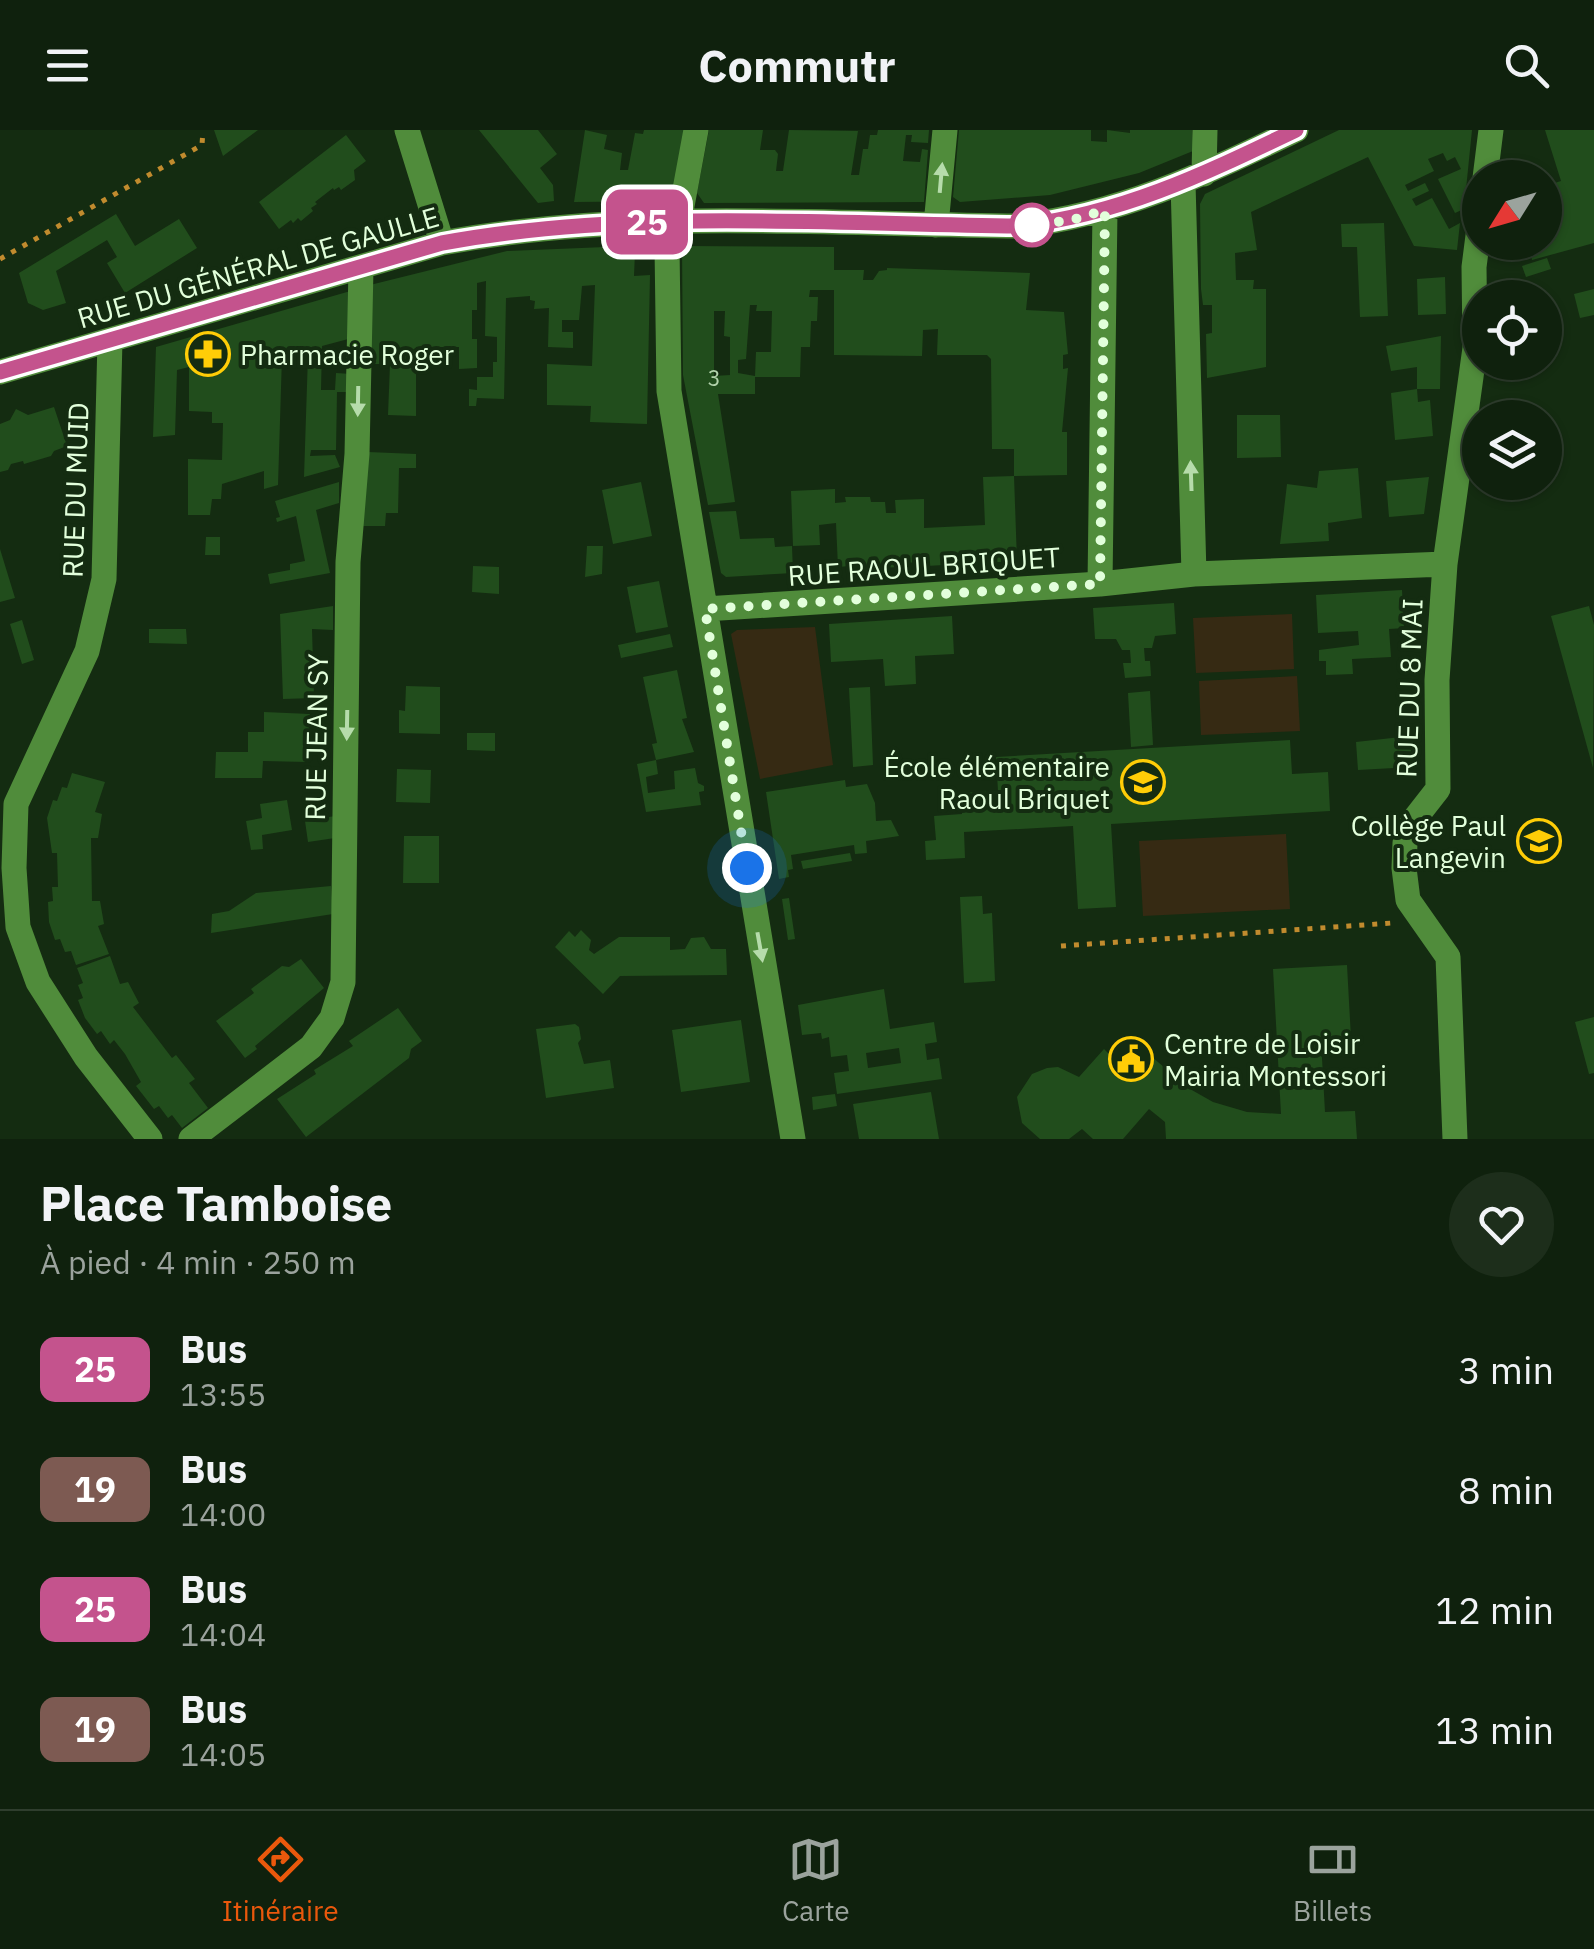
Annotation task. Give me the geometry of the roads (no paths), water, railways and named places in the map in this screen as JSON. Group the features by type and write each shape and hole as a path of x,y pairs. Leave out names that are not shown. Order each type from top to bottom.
{"street":[{"path":"407,130 442,243"},
{"path":"678,222 696,130"},
{"path":"936,225 945,130"},
{"path":"1194,574 1193,179 1204,130"},
{"name":"RUE DU GÉNÉRAL DE GAULLE","path":"0,372 442,243 555,226 678,222 1020,226 1072,220 1193,179 1296,130"},
{"path":"1487,160 1491,130"},
{"path":"1100,584 1105,210"},
{"path":"668,246 669,391 793,1139"},
{"name":"RUE DU 8 MAI","path":"1456,1139 1448,957 1408,900 1404,868 1405,843 1413,822 1438,789 1436,680 1445,564 1476,348 1475,260"},
{"name":"RUE JEAN SY","path":"191,1139 311,1047 332,1018 343,982 348,562 357,454 361,268"},
{"name":"RUE DU MUID","path":"110,340 104,579 88,651 8,808 18,927 38,982 86,1057 150,1139"},
{"name":"RUE RAOUL BRIQUET","path":"705,609 1100,584 1194,574 1445,564"}],"place":[{"name":"Pharmacie Roger","path":"208,354"},
{"name":"École élémentaire Raoul Briquet","path":"1143,782"},
{"name":"Collège Paul Langevin","path":"1539,841"},
{"name":"Centre de Loisir Mairia Montessori","path":"1131,1059"}]}
